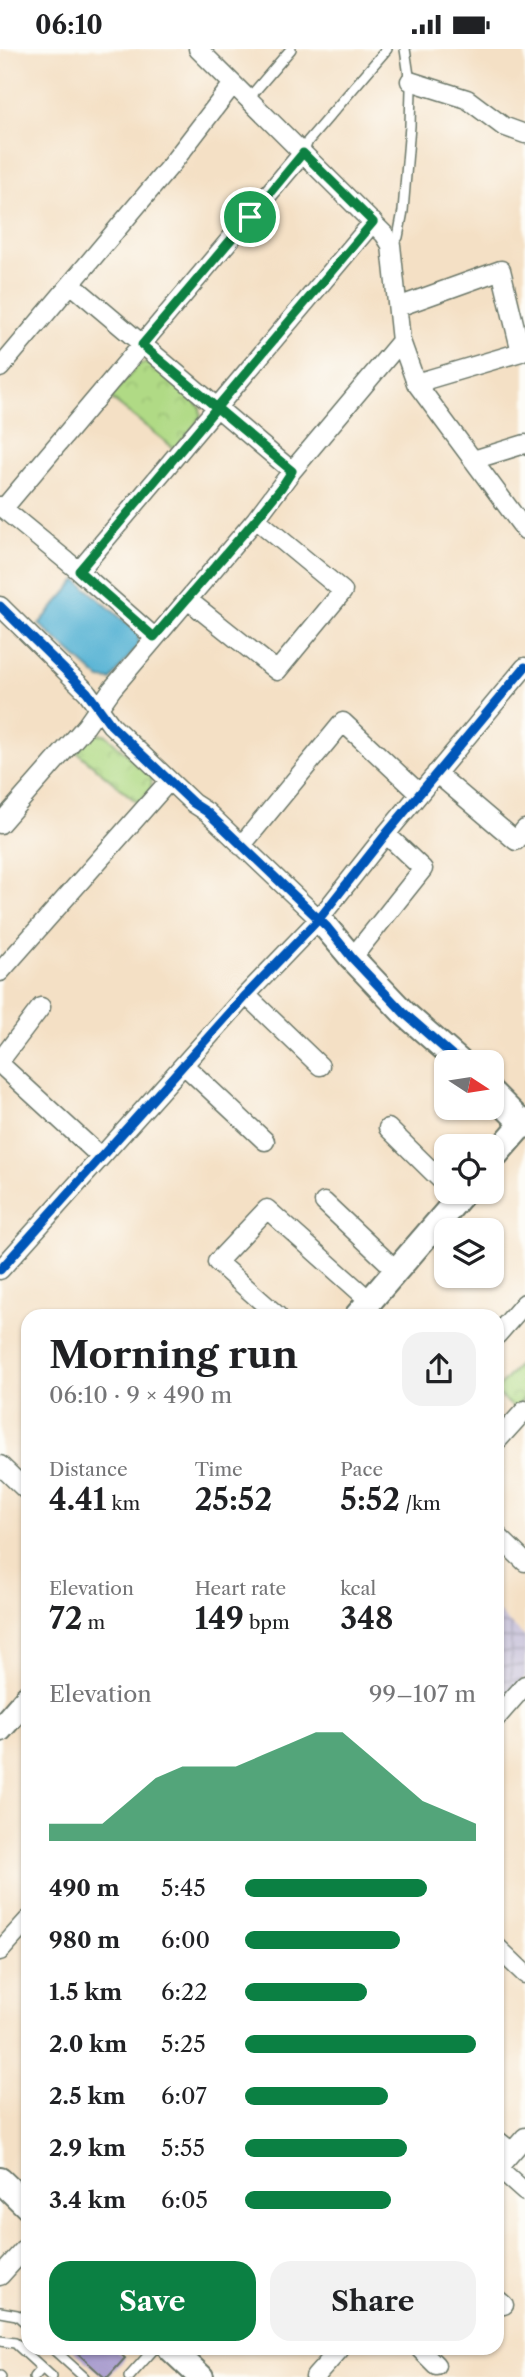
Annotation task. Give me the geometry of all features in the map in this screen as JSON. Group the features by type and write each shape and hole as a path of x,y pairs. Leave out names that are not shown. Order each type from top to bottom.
{"street":[{"path":"198,49 373,222 391,245 401,341 416,383 523,525"},
{"path":"410,82 467,99 503,126 525,134"},
{"path":"0,368 171,165 233,83"},
{"path":"154,637 2,508 303,153"},
{"path":"79,571 373,222"},
{"path":"398,307 501,270 521,352 416,383"},
{"path":"71,284 292,471"},
{"path":"0,824 86,726 154,637 256,519 292,471 401,341"},
{"path":"473,460 525,444"},
{"path":"188,600 277,671 343,591 256,519"},
{"path":"0,606 87,692 111,725 319,919 404,1013 446,1050"},
{"path":"0,1270 247,995 319,919 419,793 525,667"},
{"path":"241,846 343,722 419,793"},
{"path":"436,773 516,841 525,829"},
{"path":"0,972 169,781"},
{"path":"352,958 423,869 386,834"},
{"path":"247,995 320,1066"},
{"path":"41,1007 0,1062 101,1157"},
{"path":"184,1065 265,1141"},
{"path":"504,1104 524,1123 504,1146"},
{"path":"388,1128 434,1172"},
{"path":"324,1202 396,1270"},
{"path":"270,1309 216,1262 267,1209 364,1309 446,1204"},
{"path":"504,1327 525,1303"},
{"path":"504,1433 525,1410"},
{"path":"0,1465 21,1485"},
{"path":"504,1542 525,1562"},
{"path":"504,1709 525,1685"},
{"path":"2,1724 21,1704"},
{"path":"0,1951 21,1928"},
{"path":"504,1954 525,1974"},
{"path":"504,2161 525,2137"},
{"path":"504,2146 512,2152"},
{"path":"504,2173 525,2192"},
{"path":"0,2181 21,2200"},
{"path":"0,2276 21,2253"},
{"path":"177,2355 201,2377"},
{"path":"315,2377 335,2355"},
{"path":"426,2355 436,2365"}],"lane":[{"path":"248,98 291,49"},
{"path":"303,153 308,141 387,49"},
{"path":"391,245 398,237 403,211 410,126 410,82 405,49"},
{"path":"0,2312 17,2315 21,2319"},
{"path":"0,2341 15,2343 21,2349"},
{"path":"28,2355 51,2377"},
{"path":"60,2355 84,2377"},
{"path":"129,2377 149,2355"},
{"path":"34,2377 42,2368"}],"shaded area":[{"path":"504,1618 525,1637 525,1677 504,1701"}],"green space":[{"path":"150,363 200,407 201,418 175,449 110,398 139,364"},
{"path":"105,734 152,777 151,789 138,803 77,752 91,735"},
{"path":"525,1358 525,1397 515,1409 504,1399 504,1381"}],"water":[{"path":"77,580 138,633 139,644 111,680 100,679 39,624"}],"building":[{"path":"80,2355 122,2355 125,2358 108,2377 104,2377"}],"cycle path":[{"path":"0,606 87,692 111,725 327,927 404,1013 446,1050"},
{"path":"0,1270 246,995 319,919 525,667"}],"route":[{"path":"250,217 142,345 217,408 292,471 256,519 154,637 79,571 217,408 373,222 303,153 250,217"}]}
